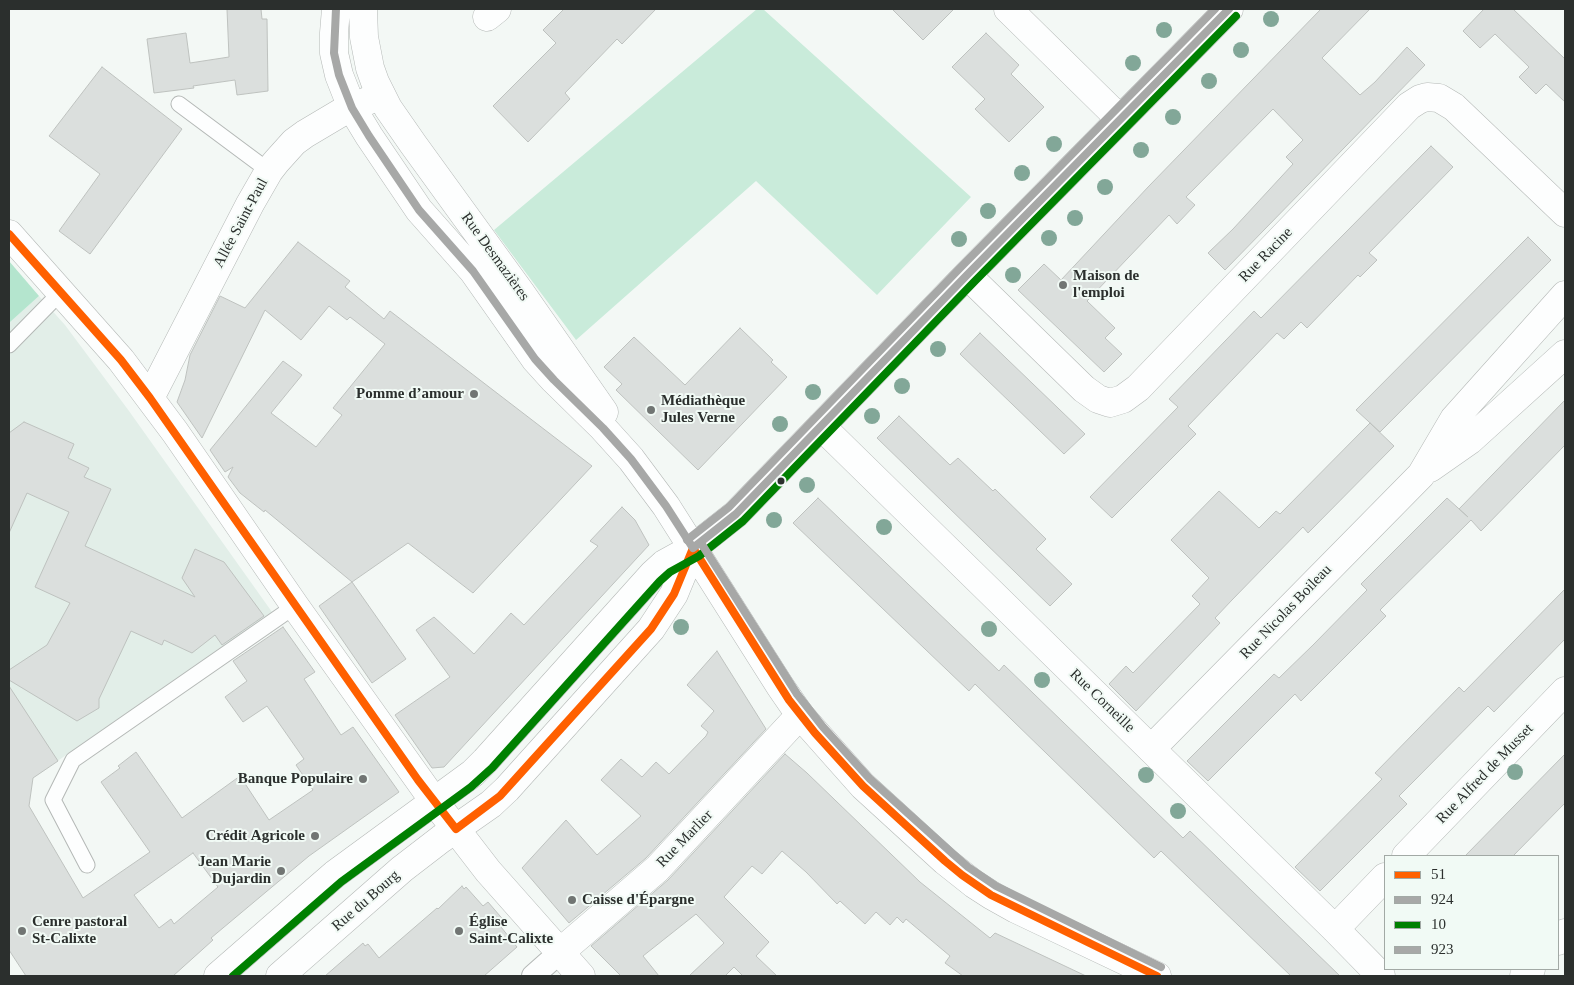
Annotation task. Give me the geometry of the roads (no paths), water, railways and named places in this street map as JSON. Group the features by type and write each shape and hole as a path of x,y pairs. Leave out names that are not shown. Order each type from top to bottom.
{"street":[{"name":"Rue Desmazières","path":"336,9 334,53 341,81 352,108 369,136 419,210 473,271 535,359 631,459 666,506 800,715 863,786 945,861 974,884 1016,909 1157,976"},
{"name":"Rue Desmazières","path":"363,9 366,51 370,68 381,95 407,136 606,414 631,459"},
{"path":"1008,9 1120,119"},
{"path":"218,976 336,874 465,780 485,761 652,574 664,564 693,548 736,514 1120,119 1221,11"},
{"name":"Allée Saint-Paul","path":"150,398 250,204 269,171 294,142 305,134 352,108 381,95"},
{"name":"Rue Racine","path":"967,275 1084,389 1098,400 1110,402 1124,399 1138,388 1403,113 1420,99 1428,97 1439,98 1454,107 1565,213"},
{"path":"9,234 121,360 150,398 434,801 488,871 559,953 582,976"},
{"name":"Rue Nicolas Boileau","path":"1420,474 1454,419 1565,295"},
{"name":"Rue Nicolas Boileau","path":"1151,749 1420,474 1470,440 1565,354"},
{"name":"Rue Corneille","path":"821,426 1382,976"},
{"name":"Rue du Bourg","path":"280,976 396,875 500,796 651,629 674,594 693,548"},
{"name":"Rue Alfred de Musset","path":"1407,855 1565,691"},
{"name":"Rue Marlier","path":"559,953 657,869 800,715"},
{"path":"1335,929 1384,878"},
{"path":"533,976 559,953"}],"lane":[{"path":"179,104 269,171"},
{"path":"9,345 61,292"},
{"path":"87,865 53,800 73,760 295,606"}],"place":[{"name":"Maison de l'emploi","path":"1063,285"},
{"name":"Pomme d’amour","path":"474,394"},
{"name":"Médiathèque Jules Verne","path":"651,410"},
{"name":"Banque Populaire","path":"363,779"},
{"name":"Crédit Agricole","path":"315,836"},
{"name":"Jean Marie Dujardin","path":"281,871"},
{"name":"Caisse d'Épargne","path":"572,900"},
{"name":"Cenre pastoral St-Calixte","path":"22,931"},
{"name":"Église Saint-Calixte","path":"459,931"}]}
